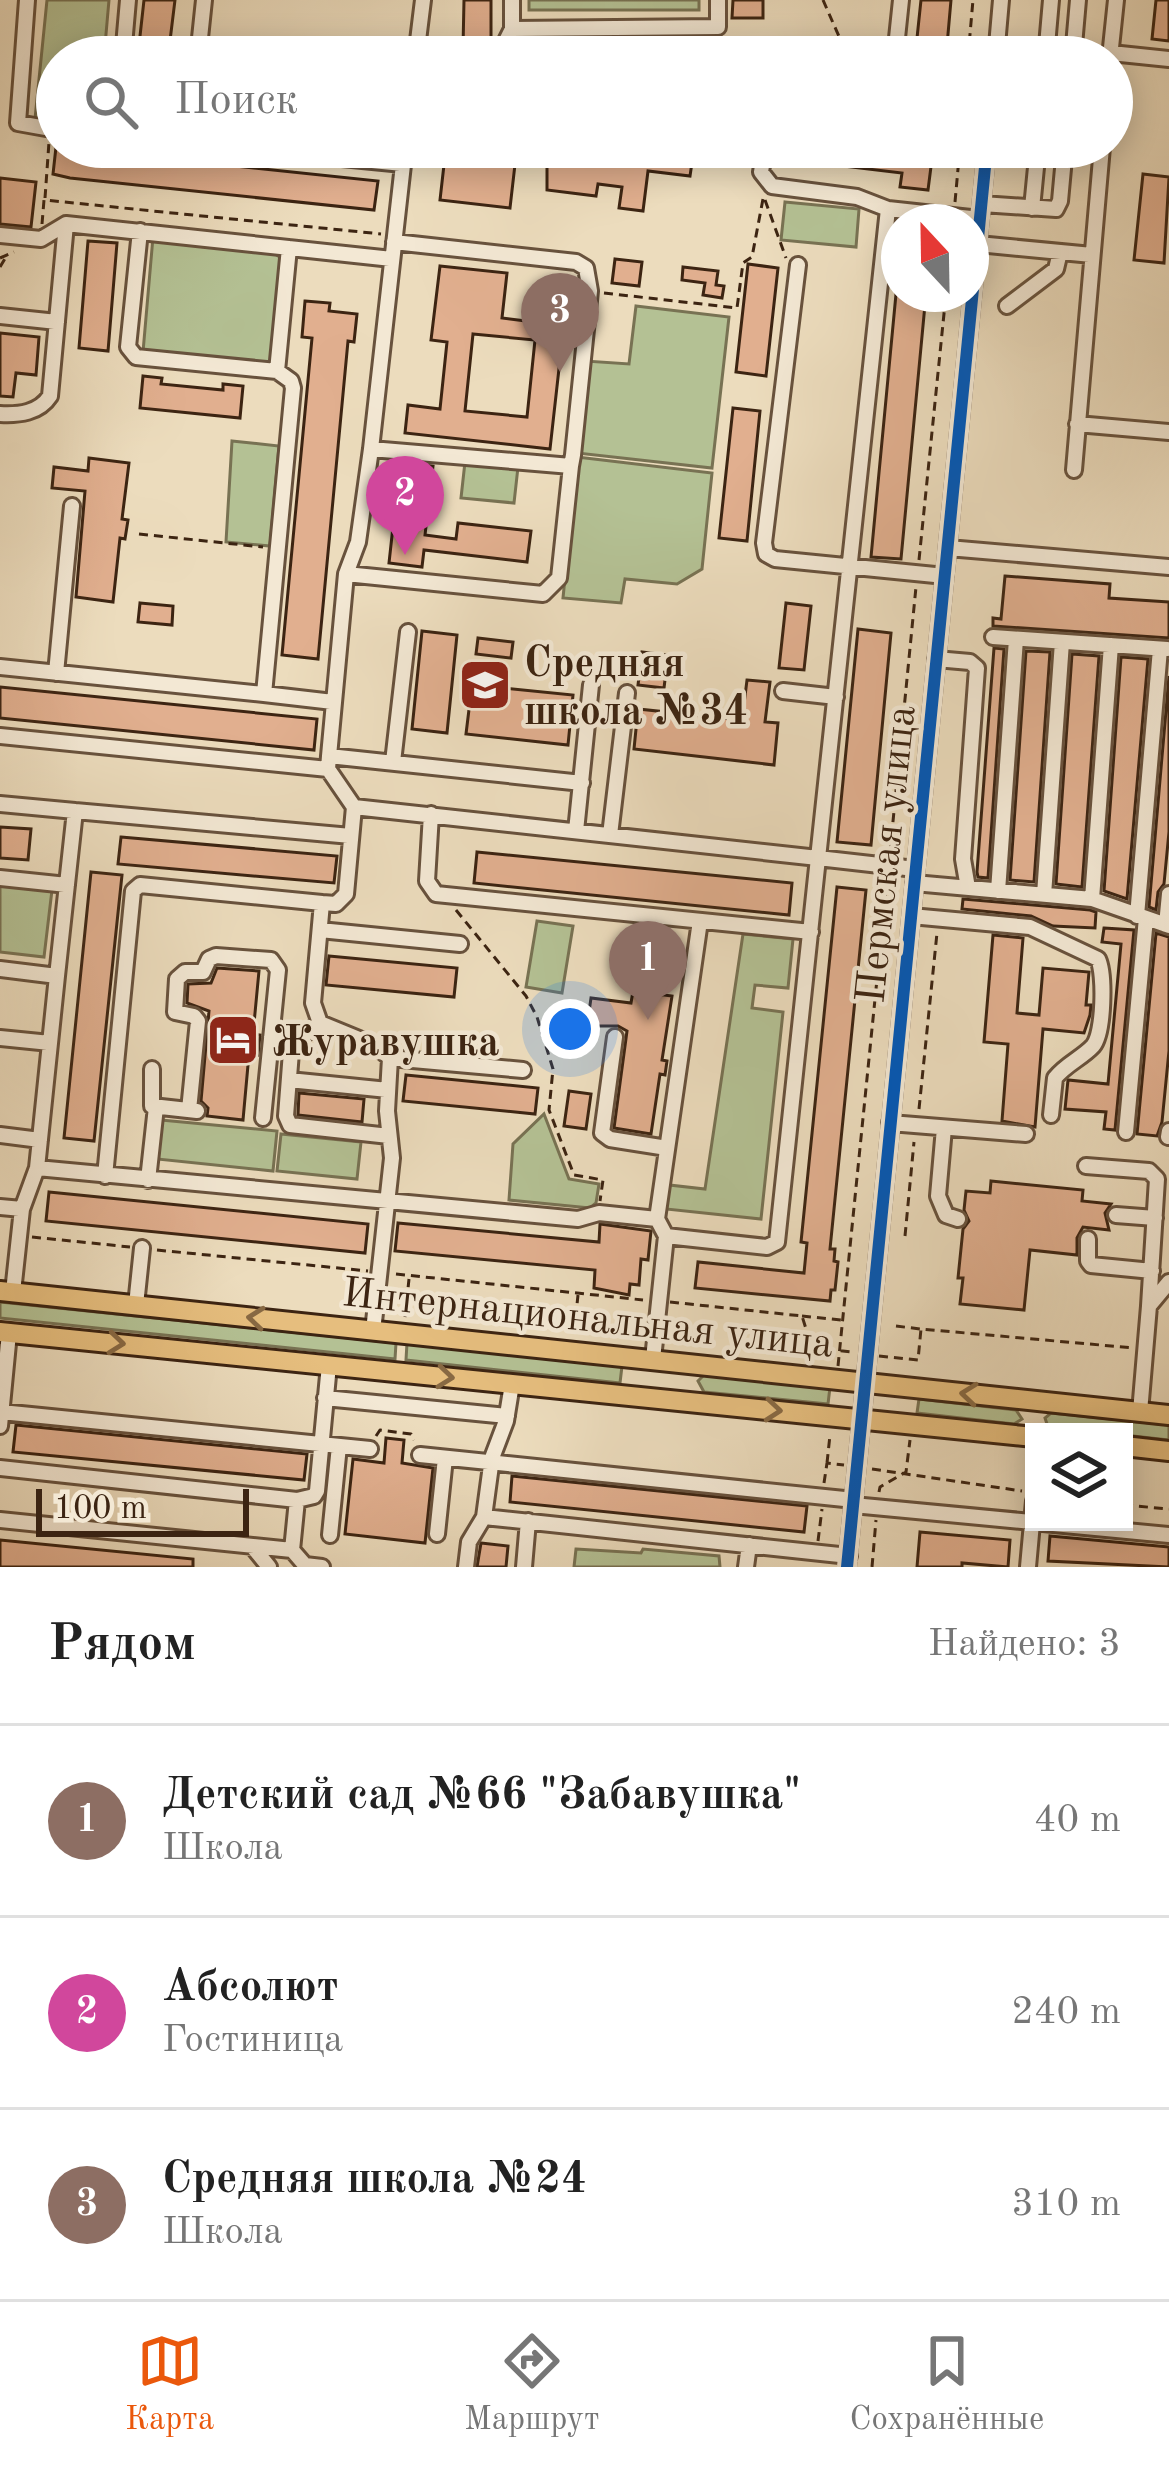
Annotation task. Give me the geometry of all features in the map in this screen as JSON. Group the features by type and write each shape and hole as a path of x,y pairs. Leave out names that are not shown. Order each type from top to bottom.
{"main road":[{"name":"Интернациональная улица","path":"6,1291 1169,1414"},
{"name":"Интернациональная улица","path":"5,1332 1025,1436"},
{"path":"685,1402 689,1363"},
{"path":"1034,1423 1036,1401"},
{"path":"1133,1447 1169,1451"}],"street":[{"path":"27,0 16,113 18,123 36,126"},
{"path":"125,36 128,0"},
{"path":"200,36 204,0"},
{"path":"419,36 423,0"},
{"path":"508,36 512,0"},
{"path":"512,28 718,27 718,0"},
{"path":"897,36 901,0"},
{"path":"997,36 1001,0"},
{"path":"1048,36 1051,0"},
{"path":"1075,36 1078,0"},
{"path":"1113,36 1116,0"},
{"path":"1133,57 1169,59"},
{"path":"105,1176 133,891 140,885 337,904 346,894 354,807 328,762 346,574 358,542 404,168"},
{"path":"762,168 772,186 857,197 881,207"},
{"name":"Пермская улица","path":"982,204 985,168"},
{"path":"1032,208 1036,168"},
{"path":"989,211 1051,210 1058,205 1062,168"},
{"path":"1073,470 1100,168"},
{"path":"0,235 41,239 66,224 392,259"},
{"path":"0,414 23,414 47,401 66,224"},
{"path":"140,231 130,353 277,371 293,388 264,694"},
{"path":"346,574 543,594 559,578 590,291 586,268 576,262 395,239"},
{"path":"989,245 1092,255"},
{"path":"277,371 289,248"},
{"path":"1007,305 1056,269 1060,252"},
{"path":"798,265 766,554 775,559 945,576"},
{"path":"666,1237 766,1247 780,1237 881,267"},
{"name":"Пермская улица","path":"848,1561 971,312"},
{"path":"0,316 57,322"},
{"path":"1077,424 1169,432"},
{"path":"371,449 571,466"},
{"path":"56,673 72,506"},
{"path":"947,548 1169,567"},
{"path":"394,763 408,632"},
{"path":"993,637 1164,649 1126,1132"},
{"path":"998,891 1016,638"},
{"path":"1044,895 1062,642"},
{"path":"1093,899 1111,645"},
{"path":"936,659 970,662 977,668 963,859 968,888"},
{"path":"0,668 333,702"},
{"path":"576,831 591,685"},
{"path":"783,691 836,697"},
{"path":"610,835 628,692"},
{"path":"0,736 394,763 582,783"},
{"path":"0,804 351,836"},
{"path":"354,807 818,858 968,888 1093,899 1167,926 1169,893"},
{"path":"6,1291 22,1209 37,1168 75,812"},
{"path":"431,814 427,881 430,889 443,895 811,932"},
{"path":"0,878 67,885"},
{"path":"322,903 313,1003 320,1023 376,1046 390,1058 523,1070"},
{"path":"910,916 1030,927 1098,959 1102,974 1099,1035 1093,1046 1055,1078 1051,1115"},
{"path":"653,1359 666,1237 657,1219 700,921"},
{"path":"320,930 460,944"},
{"path":"152,1069 149,1101 156,1107 193,1111 198,1022 194,1016 175,1012 179,975 203,972 216,956 274,962 278,970 263,1118"},
{"path":"0,969 57,976"},
{"path":"271,1037 292,1039 320,1023"},
{"path":"615,1037 602,1132 610,1139 667,1148"},
{"path":"0,1038 50,1043"},
{"path":"292,1039 286,1117 290,1125 389,1136"},
{"path":"373,1331 392,1158 390,1058"},
{"path":"289,1080 388,1090"},
{"path":"148,1180 156,1107"},
{"path":"890,1123 1026,1134"},
{"path":"944,1128 938,1202 946,1215 958,1219"},
{"path":"0,1136 40,1140"},
{"path":"1086,1166 1154,1174 1158,1184 1140,1412"},
{"path":"37,1168 578,1219 599,1213 657,1219"},
{"path":"0,1207 22,1209"},
{"path":"1116,1215 1155,1218"},
{"path":"1088,1239 1091,1265 1151,1271"},
{"path":"136,1305 142,1248"},
{"path":"1149,1306 1169,1282"},
{"path":"0,1426 5,1332"},
{"path":"0,1468 297,1500 314,1496 329,1365"},
{"path":"466,1567 469,1542 484,1517 491,1462 507,1417 512,1384"},
{"path":"326,1398 507,1417"},
{"path":"1,1409 339,1446 372,1444"},
{"path":"329,1535 339,1446"},
{"path":"418,1449 445,1458 1025,1521"},
{"path":"437,1534 445,1458"},
{"path":"297,1500 292,1550 304,1566 322,1567"},
{"path":"484,1517 818,1552 848,1561"},
{"path":"0,1520 292,1550"},
{"path":"524,1567 528,1522"},
{"path":"1028,1567 1031,1531"},
{"path":"1133,1531 1169,1534"},
{"path":"746,1567 748,1545"},
{"path":"252,1546 269,1567"}],"path":[{"path":"823,0 839,36"},
{"path":"970,36 973,0"},
{"path":"41,239 49,168"},
{"path":"955,204 958,168"},
{"path":"590,291 737,308 743,263 752,257 764,196 785,258 798,265"},
{"path":"44,200 395,239"},
{"path":"0,267 7,256"},
{"path":"139,534 278,549"},
{"path":"443,895 526,996 553,1070 549,1110 574,1175 604,1180 599,1213"},
{"path":"905,1236 938,919"},
{"path":"19,1236 842,1320"},
{"path":"404,1334 409,1275"},
{"path":"802,1316 812,1348 918,1360 921,1329"},
{"path":"896,1326 1145,1348"},
{"path":"392,1432 395,1405"},
{"path":"372,1444 380,1430 411,1434 418,1449"},
{"path":"818,1552 826,1463 1017,1487 1025,1493"},
{"path":"1133,1505 1169,1509"}],"green space":[{"path":"47,0 109,0 106,36 43,36"},
{"path":"529,0 699,0 699,10 529,10"},
{"path":"785,202 859,209 856,247 781,240"},
{"path":"153,237 271,251 281,258 272,364 143,352"},
{"path":"636,306 729,317 712,468 577,453 586,361 629,364"},
{"path":"232,441 279,446 270,546 226,542"},
{"path":"577,457 712,473 702,569 677,584 625,579 621,603 563,598"},
{"path":"465,462 518,467 514,503 461,498"},
{"path":"0,884 52,890 44,957 0,952"},
{"path":"537,921 573,926 562,993 526,987"},
{"path":"743,934 793,939 788,988 755,985 752,1008 783,1012 761,1219 666,1209 669,1185 705,1189"},
{"path":"544,1114 569,1179 599,1184 596,1203 590,1208 509,1200 513,1144"},
{"path":"161,1120 277,1131 273,1171 157,1159"},
{"path":"281,1134 361,1142 357,1179 277,1171"},
{"path":"0,1302 396,1343 395,1359 0,1318"},
{"path":"407,1343 622,1366 620,1383 406,1360"},
{"path":"705,1374 830,1387 828,1404 704,1392 698,1381"},
{"path":"919,1399 1016,1410 1022,1419 1014,1424 917,1413"},
{"path":"1051,1413 1169,1425 1169,1440 1133,1436 1133,1423 1047,1423"},
{"path":"576,1549 719,1556 720,1567 574,1567"}],"building":[{"path":"144,0 175,0 171,36 140,36"},
{"path":"464,0 491,0 491,36 463,36"},
{"path":"733,0 763,0 763,18 732,18"},
{"path":"921,0 951,0 948,36 917,36"},
{"path":"1156,0 1169,0 1169,41 1152,39"},
{"path":"54,168 255,168 378,181 374,210 53,174"},
{"path":"444,168 515,168 510,208 440,200"},
{"path":"547,168 691,168 690,176 648,171 643,211 619,208 622,187 598,184 596,196 547,190"},
{"path":"860,168 931,168 928,190 900,187 902,173"},
{"path":"1143,174 1169,177 1164,263 1134,260"},
{"path":"0,178 36,182 31,227 0,224"},
{"path":"88,241 117,243 108,351 79,348"},
{"path":"615,259 642,262 639,286 612,283"},
{"path":"748,264 778,268 766,376 736,372"},
{"path":"440,266 507,273 502,318 534,322 536,303 566,306 550,449 405,433 408,405 440,409 447,342 431,340","holes":["473,334 535,340 527,417 465,411"]},
{"path":"683,267 718,271 716,285 724,286 722,298 703,295 705,283 682,280"},
{"path":"305,301 330,303 329,311 357,314 354,342 348,341 318,659 282,655 312,338 302,337"},
{"path":"894,312 924,312 901,559 871,557"},
{"path":"0,333 39,337 36,375 16,373 13,397 0,396"},
{"path":"143,376 162,378 161,384 223,390 223,384 243,386 240,418 140,408"},
{"path":"733,408 760,411 747,541 719,538"},
{"path":"89,458 129,463 122,519 128,520 125,539 120,538 113,602 76,597 85,491 52,488 54,467 88,471"},
{"path":"400,463 433,466 425,535 456,539 458,523 531,531 527,562 424,550 422,567 389,563"},
{"path":"1005,576 1110,584 1109,598 1169,602 1169,638 993,626 993,618 1001,619"},
{"path":"140,603 173,606 172,625 138,622"},
{"path":"786,603 811,606 804,670 779,668"},
{"path":"858,629 891,633 871,845 837,842"},
{"path":"422,631 457,635 447,733 412,729"},
{"path":"478,638 513,642 511,658 476,654"},
{"path":"994,648 1004,649 988,878 978,877 977,872"},
{"path":"1026,651 1050,652 1034,882 1010,880"},
{"path":"642,652 668,655 664,688 638,685"},
{"path":"1072,654 1099,656 1082,887 1056,884"},
{"path":"1121,657 1148,659 1127,899 1104,891"},
{"path":"1169,676 1169,832 1164,884 1156,910 1149,907"},
{"path":"747,680 770,682 765,722 778,723 774,765 634,749 638,709 742,720"},
{"path":"472,685 573,695 568,745 466,734"},
{"path":"0,687 317,719 314,750 0,718"},
{"path":"0,827 31,829 28,860 0,858"},
{"path":"121,837 337,856 334,883 118,864"},
{"path":"477,852 792,883 789,915 474,883"},
{"path":"91,872 122,875 94,1141 64,1138"},
{"path":"837,887 866,890 830,1249 835,1249 834,1261 838,1262 835,1290 831,1290 830,1301 695,1288 698,1262 804,1273 807,1243 801,1242"},
{"path":"963,899 1090,910 1096,912 1095,928 1053,926 1031,916 962,909"},
{"path":"1104,928 1134,930 1115,1130 1104,1129 1106,1112 1065,1109 1068,1080 1108,1084 1121,944 1102,942"},
{"path":"1156,933 1169,937 1169,1051 1157,1136 1137,1134"},
{"path":"993,935 1023,938 1017,1013 1039,1015 1043,968 1089,972 1086,1005 1091,1005 1084,1033 1043,1029 1035,1127 1002,1121 1008,1044 984,1042"},
{"path":"329,956 457,968 454,997 326,985"},
{"name":"Журавушка","path":"217,968 259,971 253,1034 260,1035 258,1055 249,1054 243,1120 207,1116 208,1108 201,1101 209,1011 187,1003 188,984 211,983"},
{"path":"633,991 672,996 662,1060 667,1061 665,1075 660,1074 651,1134 614,1128 627,1031 618,1026 587,1026 591,998 631,1003"},
{"path":"406,1075 538,1088 535,1114 403,1101"},
{"path":"569,1091 591,1094 586,1129 564,1126"},
{"path":"299,1093 364,1099 362,1122 298,1115"},
{"path":"991,1181 1083,1190 1082,1201 1111,1204 1105,1213 1109,1230 1083,1227 1077,1255 1030,1250 1024,1310 960,1304 963,1229 969,1221 964,1210 966,1191 990,1193"},
{"path":"49,1192 368,1224 365,1253 46,1221"},
{"path":"398,1223 599,1242 600,1224 651,1231 648,1260 641,1259 639,1285 630,1284 629,1295 594,1288 595,1270 395,1251"},
{"path":"16,1425 307,1454 304,1480 13,1452"},
{"path":"386,1438 404,1440 402,1463 433,1468 425,1543 345,1534 353,1459 384,1463"},
{"path":"512,1476 807,1506 804,1532 510,1502"},
{"path":"920,1532 1010,1540 1008,1567 962,1563 962,1567 917,1567"},
{"path":"1050,1536 1169,1547 1169,1567 1048,1561"},
{"path":"0,1540 193,1559 193,1567 0,1567"},
{"path":"481,1543 508,1546 506,1567 477,1567"}],"cycle path":[{"path":"847,1567 985,168"}],"place":[{"name":"Средняя школа №24","path":"560,372"},
{"name":"Абсолют","path":"405,555"},
{"name":"Средняя школа №34","path":"485,685"},
{"name":"Детский сад №66 \"Забавушка\"","path":"648,1020"},
{"name":"Журавушка","path":"233,1040"}]}
